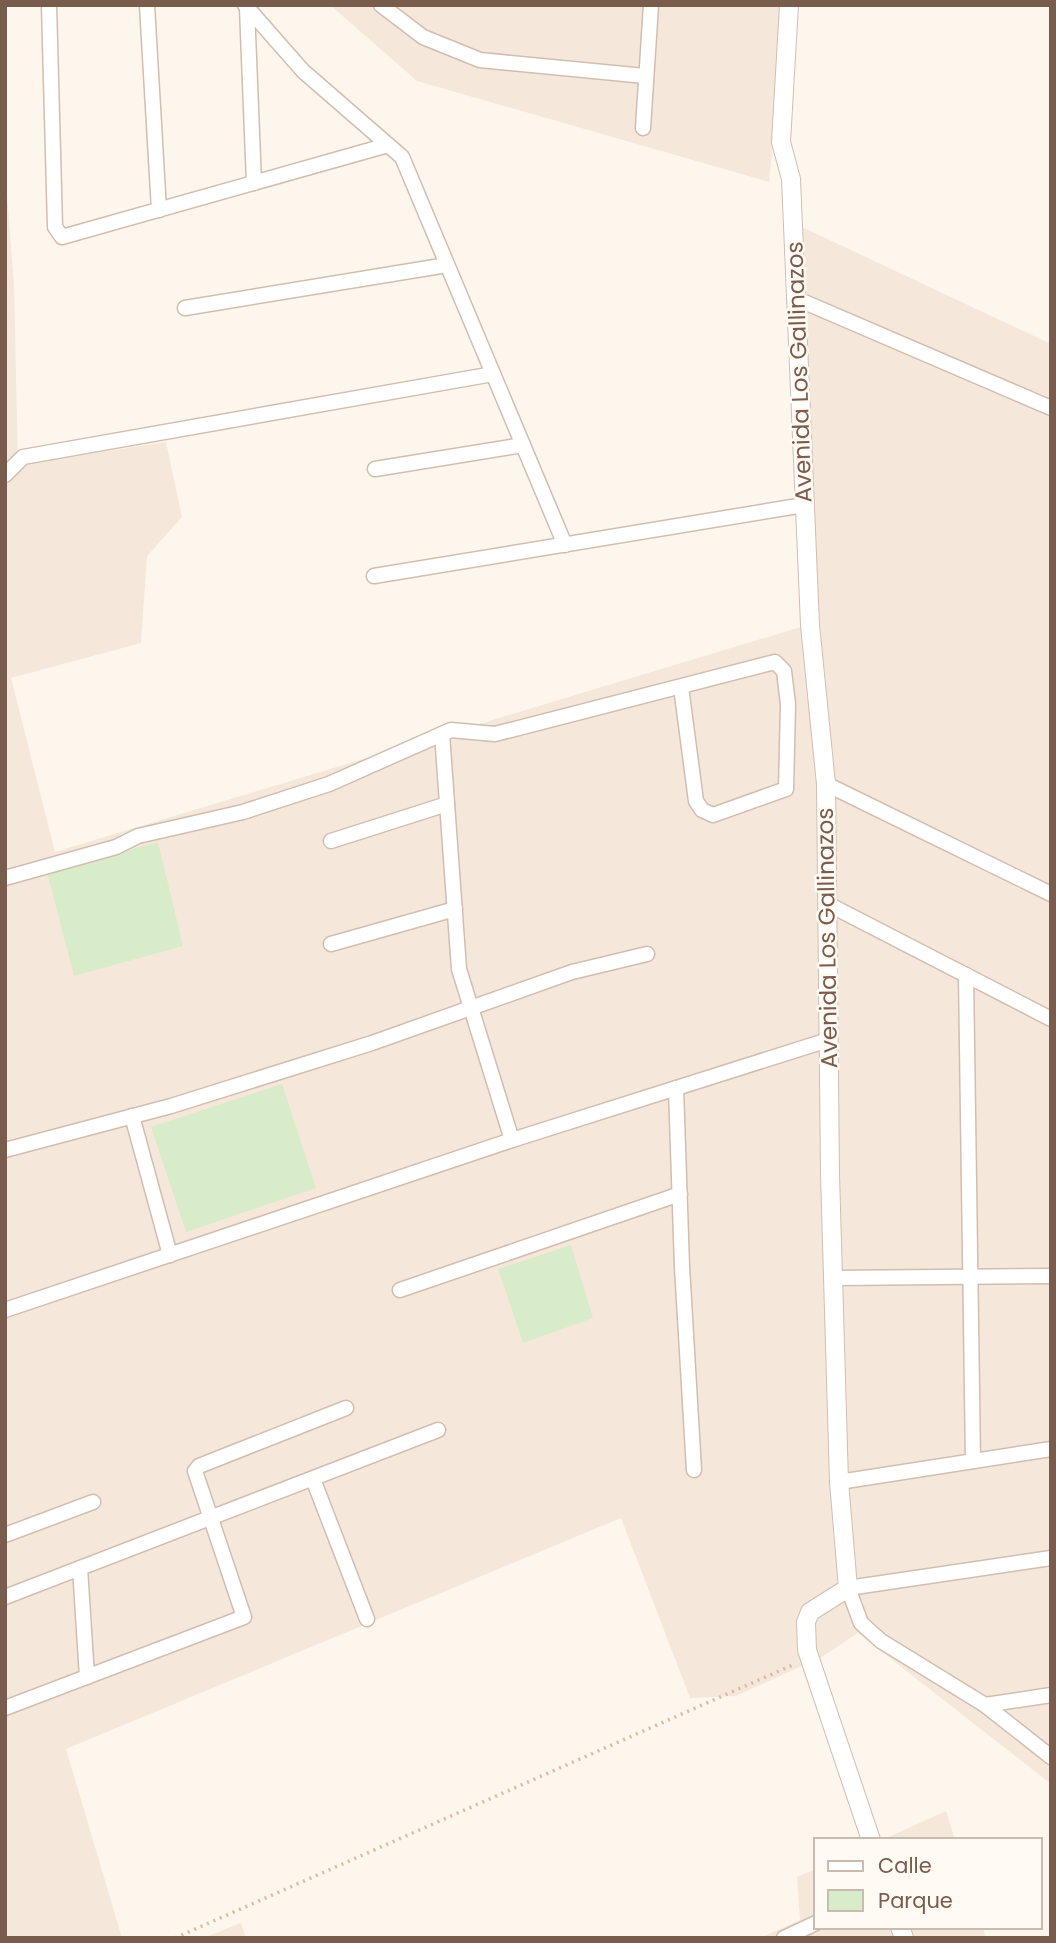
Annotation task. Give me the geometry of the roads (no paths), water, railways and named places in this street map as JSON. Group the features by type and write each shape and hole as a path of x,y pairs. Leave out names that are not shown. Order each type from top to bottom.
{"street":[{"path":"49,5 55,227 62,237 388,145"},
{"path":"147,5 159,210"},
{"path":"381,5 423,37 480,60 645,76"},
{"path":"643,128 651,5"},
{"name":"Avenida Los Gallinazos","path":"789,5 781,142 791,179 810,625 826,784 824,1042 839,1482 848,1588"},
{"path":"246,6 254,183"},
{"path":"246,6 303,71 402,157 565,545"},
{"path":"185,309 447,265"},
{"path":"795,299 1051,408"},
{"path":"5,475 23,457 493,374"},
{"path":"374,469 523,445"},
{"path":"374,576 804,505"},
{"path":"5,878 116,847 138,836 243,811 330,785 451,730 495,734 775,662 784,671 788,704 786,789 713,815 702,810 696,800 681,687"},
{"path":"442,734 459,969 512,1140"},
{"path":"826,784 1051,894"},
{"path":"331,841 447,804"},
{"path":"826,903 1051,1019"},
{"path":"331,944 455,909"},
{"path":"5,1150 132,1116 372,1043 572,972 647,954"},
{"path":"966,975 973,1461"},
{"path":"5,1310 512,1140 824,1042"},
{"path":"676,1088 694,1470"},
{"path":"132,1116 170,1255"},
{"path":"400,1290 680,1194"},
{"path":"833,1278 1051,1276"},
{"path":"5,1709 244,1617 195,1471 199,1465 346,1408"},
{"path":"5,1597 438,1430"},
{"path":"839,1482 1051,1449"},
{"path":"313,1479 367,1619"},
{"path":"5,1535 93,1502"},
{"path":"870,1838 810,1658 806,1622 810,1612 848,1588 1051,1558"},
{"path":"80,1568 87,1677"},
{"path":"848,1588 861,1623 881,1641 985,1705 1051,1758"},
{"path":"985,1705 1051,1695"},
{"path":"783,1938 814,1924"}]}
